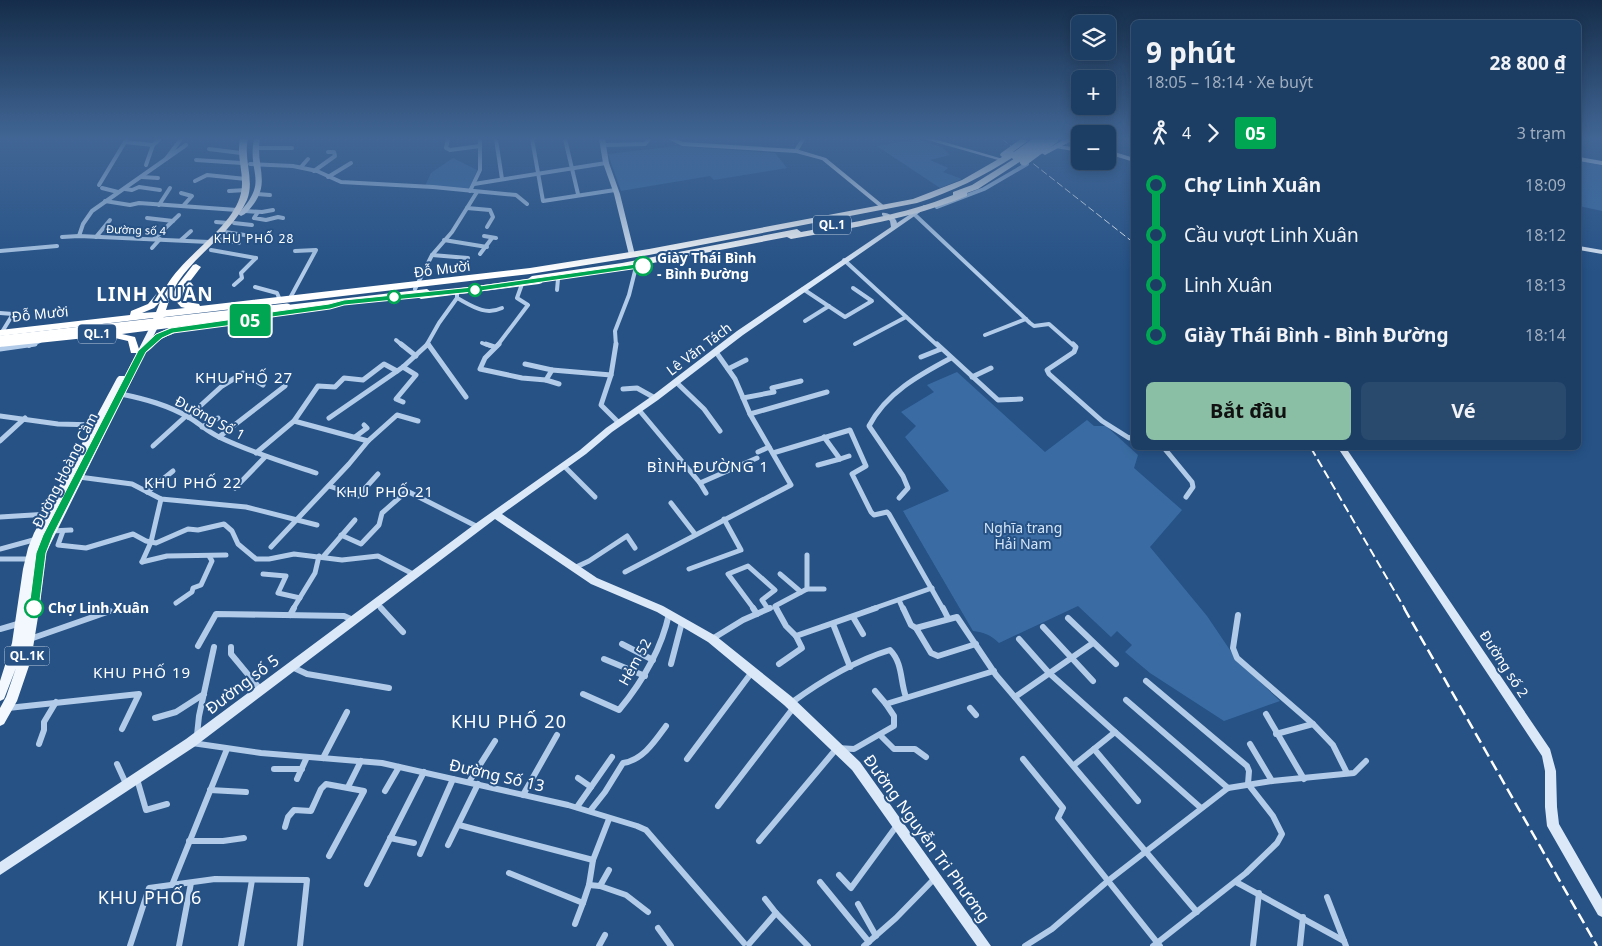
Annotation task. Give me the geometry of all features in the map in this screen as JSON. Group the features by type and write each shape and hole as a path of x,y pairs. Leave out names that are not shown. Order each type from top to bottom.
{"highway":[{"path":"241,212 246,183"},
{"path":"151,328 156,314 172,288 241,212 252,190 251,183"},
{"name":"QL.1","path":"914,201 917,197 956,183"},
{"name":"QL.1","path":"886,212 961,183"},
{"name":"Đỗ Mười","path":"886,212 956,190 970,183"},
{"name":"Đỗ Mười","path":"406,296 634,261 925,206 981,183"},
{"path":"231,223 225,232 213,243 178,290 178,299 181,303 189,306 263,299 284,303"},
{"path":"58,326 71,320 127,315 148,308 158,300 184,265 202,246 213,243"},
{"name":"Đỗ Mười","path":"340,298 457,295 558,279 634,261"},
{"name":"Đỗ Mười","path":"2,338 44,340 330,307 340,298 379,290 530,275 634,261"},
{"name":"Đỗ Mười","path":"2,338 58,326 156,314 340,298 416,287"},
{"name":"QL.1","path":"369,294 379,290"},
{"path":"142,346 154,334 170,326 177,312 167,298"},
{"path":"142,346 128,331 134,318 167,298"},
{"name":"QL.1","path":"2,338 284,303"},
{"path":"142,346 171,330 256,319 271,314"},
{"path":"44,340 59,342 126,337 142,346"}],"main road":[{"path":"241,212 258,194 261,183"},
{"path":"613,183 634,261"},
{"path":"852,183 886,212 893,220 894,226"},
{"name":"Lê Văn Tách","path":"496,515 803,289 925,206"},
{"path":"1581,246 1602,250"},
{"name":"Đường Hoàng Cầm","path":"0,720 8,708 26,658 41,553 50,531 121,394 151,328"},
{"name":"Đường Hoàng Cầm","path":"0,695 14,661 26,580 30,559 37,539 97,425 142,346"},
{"name":"Đường số 2","path":"1343,450 1546,753 1552,773 1551,814 1553,826 1559,840 1602,911"},
{"name":"Đường số 5","path":"0,870 194,740 496,515"},
{"name":"Đường Nguyễn Tri Phương","path":"496,515 594,581 670,614 712,639 793,705 856,766 937,876 985,946"}],"street":[{"path":"103,183 101,187 118,192"},
{"path":"79,236 88,214 133,183"},
{"path":"364,183 516,194 527,204"},
{"path":"470,191 474,184 479,183"},
{"path":"540,183 543,201 578,194 615,190"},
{"path":"575,183 578,194"},
{"path":"125,188 132,190 139,187 160,190"},
{"path":"159,205 170,188"},
{"path":"229,191 246,190"},
{"path":"416,287 432,255 452,232 477,192"},
{"path":"181,193 192,196 183,206"},
{"path":"258,194 270,195"},
{"path":"105,201 130,205 140,203 241,212 274,210"},
{"path":"467,208 490,210 493,217 487,227"},
{"path":"258,212 254,218 267,221 278,217 284,218"},
{"path":"914,214 1026,320 1034,326 1049,324 1076,347 1074,352 1047,370 1049,374 1102,421 1131,438"},
{"path":"154,239 179,215"},
{"path":"147,218 173,221"},
{"path":"96,237 110,220"},
{"path":"216,222 252,225"},
{"path":"180,240 191,230"},
{"path":"225,232 251,236"},
{"name":"Đường số 4","path":"62,238 79,236 213,243"},
{"path":"480,254 494,238 484,236"},
{"path":"152,248 160,239"},
{"path":"444,240 486,246"},
{"path":"213,243 239,243"},
{"path":"213,243 256,258 241,273 242,278 234,285"},
{"path":"0,251 56,246"},
{"path":"254,288 277,293 284,303 316,250 295,251"},
{"path":"432,255 468,258"},
{"path":"844,260 998,400 1012,398 1021,400"},
{"path":"619,423 601,405 616,345 615,330 629,295 634,261"},
{"path":"558,279 558,290"},
{"path":"522,284 518,298 528,305 526,310 504,339 485,358 480,368 559,384"},
{"path":"803,289 847,316 872,300 853,288"},
{"path":"329,418 416,356 428,344 457,295 486,313 493,313 502,308"},
{"path":"805,321 829,306"},
{"path":"0,313 13,314 2,338"},
{"path":"856,344 906,317"},
{"path":"985,335 1026,320"},
{"path":"0,350 34,345 44,340"},
{"path":"396,340 416,356"},
{"path":"482,343 495,347"},
{"path":"428,344 466,397"},
{"path":"921,357 941,349"},
{"path":"625,572 790,485 750,414 735,379 716,352"},
{"path":"900,498 908,488 903,476 869,426 873,414 924,371 951,358"},
{"path":"728,369 746,360"},
{"path":"256,453 294,421 319,385 335,387 344,378 362,381 384,364 396,372"},
{"path":"525,364 552,370 610,375"},
{"path":"403,367 416,375 396,399 403,402"},
{"path":"972,377 991,368"},
{"path":"546,380 552,370"},
{"path":"153,446 222,386 243,373 263,385"},
{"path":"743,398 774,392 772,388 801,381"},
{"path":"676,382 704,409 720,431"},
{"path":"219,437 285,386"},
{"path":"623,389 637,388 655,398"},
{"path":"750,414 827,392"},
{"name":"Đường Số 1","path":"121,394 149,400 187,417 219,437 265,457 316,473"},
{"path":"639,410 700,483 706,493"},
{"path":"271,547 330,486 368,441 398,415 418,421"},
{"path":"0,416 58,424 97,425"},
{"path":"0,441 25,418"},
{"path":"202,427 218,418"},
{"path":"294,421 368,441"},
{"path":"355,437 367,428 364,426"},
{"path":"773,453 848,430 851,431 866,466 852,473 852,476 871,512 876,515 887,512 889,514 948,618"},
{"path":"824,437 840,459"},
{"path":"758,452 769,447"},
{"path":"1166,450 1192,482 1193,487 1186,497"},
{"path":"818,465 849,456"},
{"path":"235,488 265,457"},
{"path":"700,483 757,458"},
{"path":"564,466 595,497"},
{"path":"147,492 173,471"},
{"path":"330,486 358,496 378,474"},
{"path":"79,477 129,484 161,499 246,507 316,525"},
{"path":"341,535 361,544 380,525 382,513 407,491 478,527"},
{"path":"161,499 151,542 142,562 167,556 168,558 226,555"},
{"path":"671,503 694,534"},
{"path":"0,517 50,514"},
{"path":"690,569 741,550 724,519"},
{"path":"290,616 315,573 321,556 355,520"},
{"path":"63,531 58,544 86,548 133,534 151,542 161,541 188,529 198,530 224,524 232,531 238,544 256,558 269,559 294,554 342,560 378,556 415,575"},
{"path":"50,531 71,530"},
{"path":"573,568 589,561 627,536 635,548"},
{"path":"0,549 37,539"},
{"path":"804,590 807,555"},
{"path":"176,603 192,592 193,588 200,585 212,565 209,556"},
{"path":"0,560 30,559"},
{"path":"757,614 728,574 748,566 777,589 762,600 768,609"},
{"path":"263,574 286,576 278,593 300,598"},
{"path":"780,574 804,590"},
{"path":"796,636 932,588"},
{"path":"712,639 804,590 824,589"},
{"path":"899,600 911,625 916,628 931,653 938,656 976,644"},
{"path":"376,604 403,632"},
{"path":"775,606 786,626 796,636 802,648 779,664"},
{"path":"30,639 110,611"},
{"path":"198,646 216,614 344,616 353,620"},
{"name":"Hẻm 52","path":"583,694 619,710 639,687 645,676 666,630 670,614"},
{"path":"1238,615 1233,648 1237,658 1313,724 1333,745 1350,773"},
{"path":"853,617 863,634"},
{"path":"916,628 957,617 994,671 1197,912"},
{"path":"1068,618 1116,664"},
{"path":"671,664 682,621"},
{"path":"0,629 21,623"},
{"path":"833,624 850,667"},
{"path":"1043,627 1093,681"},
{"path":"1020,639 1049,673 1201,808"},
{"path":"1016,697 1093,643"},
{"path":"622,644 653,660"},
{"path":"194,740 214,647"},
{"path":"231,647 231,654 260,689"},
{"path":"718,806 793,705 816,686 850,667 887,651 892,651 903,676 901,684 906,697"},
{"path":"604,659 620,668 645,676"},
{"path":"291,666 302,672 389,688"},
{"path":"886,704 994,671"},
{"path":"687,759 752,672"},
{"path":"1023,759 1063,808 1058,818 1109,880 1157,945 1236,882 1281,838 1282,834 1279,824 1248,784 1247,766 1146,681"},
{"path":"759,841 837,748 854,749 894,726 894,716 875,691"},
{"path":"8,708 139,694 122,729"},
{"path":"156,718 170,716 179,712 204,694"},
{"path":"1126,700 1228,788"},
{"path":"39,744 44,730 44,722 56,702"},
{"path":"970,708 976,715"},
{"path":"323,758 347,712"},
{"path":"1266,714 1304,779"},
{"path":"1276,734 1313,724"},
{"path":"590,811 605,792 623,763 629,763 637,758 666,726"},
{"path":"1074,765 1115,732"},
{"path":"524,795 557,735"},
{"path":"880,735 891,749 895,751 915,749 926,757"},
{"name":"Đường Số 13","path":"194,740 227,749 361,761 399,767 590,811 609,819 637,825 646,830 747,943 776,913"},
{"path":"469,782 495,741"},
{"path":"1250,744 1272,781"},
{"path":"172,885 227,749"},
{"path":"1094,749 1138,801"},
{"path":"297,778 308,757"},
{"path":"577,808 612,757"},
{"path":"348,787 361,761"},
{"path":"1024,946 1052,929 1109,880 1228,788 1272,781 1350,773 1366,761"},
{"path":"117,764 127,786"},
{"path":"384,791 399,767"},
{"path":"274,769 302,769"},
{"path":"367,884 424,772"},
{"path":"578,778 591,787"},
{"path":"420,854 453,779"},
{"path":"137,780 146,810 167,804"},
{"path":"285,827 288,817 294,810 311,811 321,789 326,784 364,791 329,856"},
{"path":"448,845 478,784"},
{"path":"210,790 246,792"},
{"path":"575,924 589,885 593,860 609,819"},
{"path":"839,875 851,888 898,824"},
{"path":"459,825 593,860"},
{"path":"189,841 223,842 244,838"},
{"path":"390,838 414,843"},
{"path":"600,886 609,870"},
{"path":"509,873 583,903"},
{"path":"820,882 867,944 896,918 937,876"},
{"path":"130,946 149,888 215,879 307,880 300,946"},
{"path":"241,946 252,880"},
{"path":"1236,882 1302,917 1345,944"},
{"path":"179,946 190,883"},
{"path":"589,885 618,889 648,912"},
{"path":"1253,946 1259,893"},
{"path":"1327,897 1345,944"},
{"path":"765,899 808,946"},
{"path":"858,904 876,936"},
{"path":"1300,946 1302,917"},
{"path":"658,928 671,946"},
{"path":"599,946 606,934"}],"green space":[{"path":"426,183 471,183 469,189 425,186"},
{"path":"618,183 668,183 621,191"},
{"path":"933,183 952,183 940,188"},
{"path":"1581,183 1602,183 1602,211 1581,206"},
{"name":"Nghĩa trang Hải Nam","path":"957,372 1045,452 1087,420 1094,426 1106,426 1138,455 1134,468 1182,510 1150,547 1207,616 1236,659 1280,701 1224,721 1150,673 1125,652 1132,645 1117,631 1111,637 1078,606 999,643 987,634 973,631 903,511 949,491 905,437 916,426 901,412 934,392 927,385"}],"railway":[{"path":"1058,183 1131,241"},
{"path":"1312,450 1405,609"},
{"path":"1404,608 1597,946"}],"bus line":[{"name":"05","path":"34,608 41,553 48,535 143,351 153,340 166,332 188,327 256,319 271,314 330,307 344,303 442,294 643,266"}],"place":[{"name":"Giày Thái Bình - Bình Đường","path":"643,266"},
{"name":"Chợ Linh Xuân","path":"34,608"}],"district":[{"name":"KHU PHỐ 28","path":"254,239"},
{"name":"LINH XUÂN","path":"155,294"},
{"name":"KHU PHỐ 27","path":"244,378"},
{"name":"BÌNH ĐƯỜNG 1","path":"708,467"},
{"name":"KHU PHỐ 22","path":"193,483"},
{"name":"KHU PHỐ 21","path":"385,492"},
{"name":"KHU PHỐ 19","path":"142,673"},
{"name":"KHU PHỐ 20","path":"509,722"},
{"name":"KHU PHỐ 6","path":"150,898"}]}
